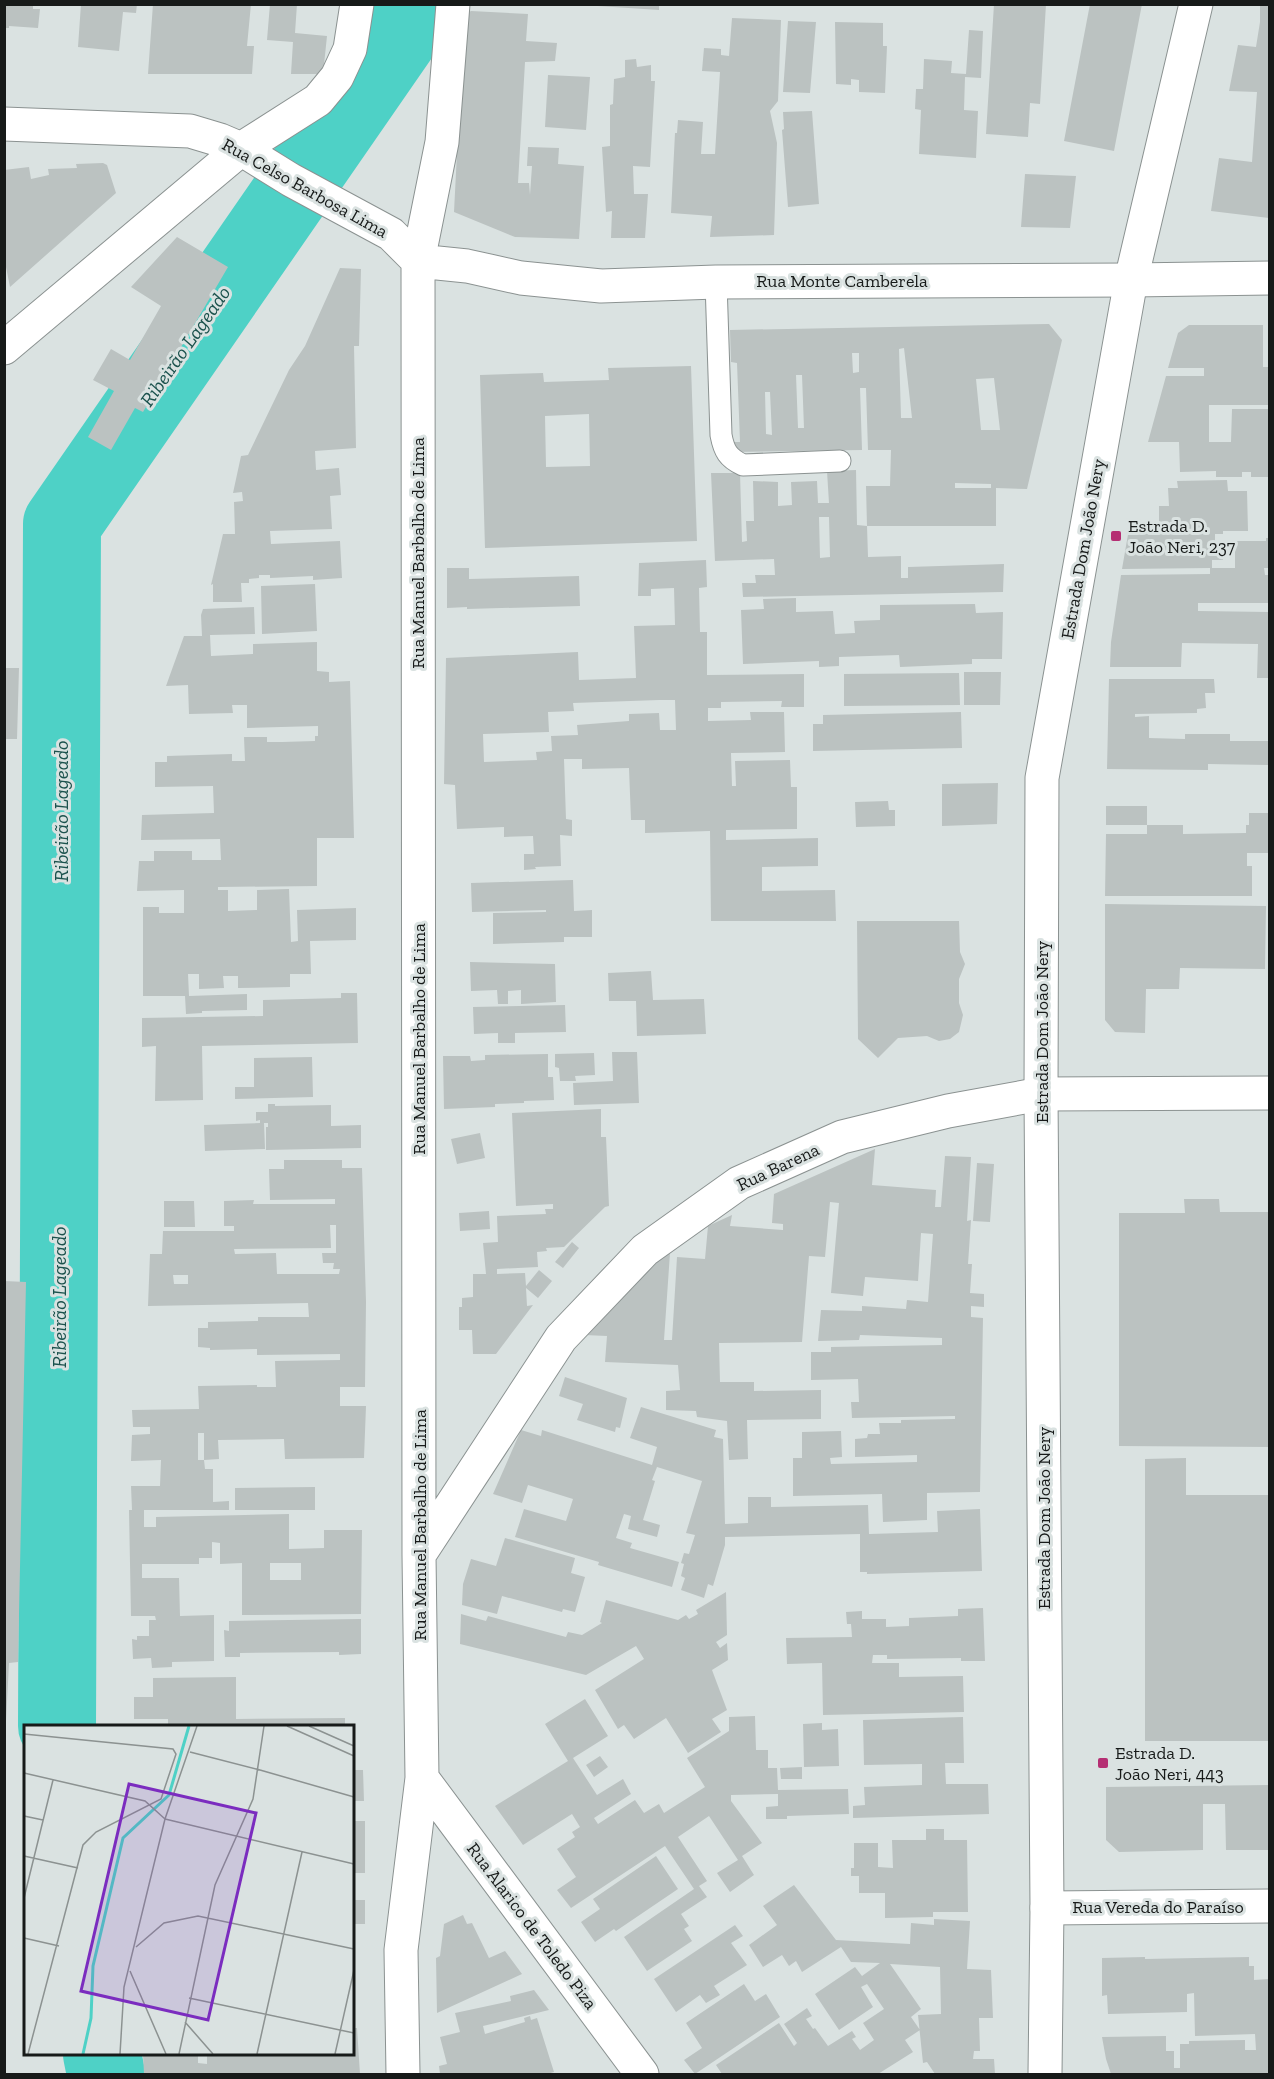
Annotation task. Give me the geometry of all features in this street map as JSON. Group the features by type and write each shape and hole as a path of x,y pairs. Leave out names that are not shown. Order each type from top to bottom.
{"street":[{"path":"4,348 241,149 318,100 337,77 350,49 357,4"},
{"name":"Rua Manuel Barbalho de Lima","path":"403,2074 401,1950 422,1778 419,1555 417,261 442,142 453,4"},
{"name":"Estrada Dom João Nery","path":"1045,2074 1047,1908 1041,1094 1042,778 1131,280 1197,4"},
{"name":"Rua Celso Barbosa Lima","path":"4,124 190,131 220,140 241,149 291,180 391,234 417,261"},
{"name":"Rua Monte Camberela","path":"417,261 467,266 521,278 601,286 716,282 1269,278"},
{"name":"Rua Barena","path":"419,1555 561,1338 645,1250 739,1183 842,1137 948,1111 1041,1094 1269,1093"},
{"name":"Rua Alarico de Toledo Piza","path":"422,1778 642,2074"},
{"name":"Rua Vereda do Paraíso","path":"1047,1908 1269,1906"}],"lane":[{"path":"716,282 723,449 730,459 743,465 840,461"}],"building":[{"path":"4,4 33,4 33,9 40,9 38,28 9,26 9,28 4,28"},
{"path":"81,4 137,4 136,13 123,12 119,51 78,47"},
{"path":"153,4 251,4 247,46 254,46 252,74 148,74"},
{"path":"270,4 297,4 295,33 327,36 323,74 291,74 293,42 267,40"},
{"path":"598,4 659,4 659,10 598,6"},
{"path":"994,4 1046,4 1040,104 1030,103 1028,137 986,134"},
{"path":"1090,4 1142,4 1114,151 1064,141"},
{"path":"1260,5 1269,5 1269,218 1211,211 1219,158 1252,162 1257,92 1229,91 1238,45 1256,47"},
{"path":"471,11 528,14 526,41 557,43 555,61 525,62 518,183 529,183 530,195 532,166 527,166 528,147 559,148 558,164 584,166 579,239 515,237 454,212 464,15"},
{"path":"732,18 781,20 778,101 770,111 777,143 774,235 710,237 712,216 671,213 675,133 677,133 678,120 703,122 701,154 715,154 720,72 702,71 704,48 721,49 721,55 729,56"},
{"path":"788,21 816,22 810,93 783,92"},
{"path":"835,22 883,23 883,46 887,46 885,93 859,92 859,80 851,79 851,85 836,84"},
{"path":"969,30 983,31 981,78 965,77 964,110 978,111 976,158 919,154 921,110 915,109 916,89 923,89 924,59 952,61 951,73 966,74"},
{"path":"636,59 637,67 651,65 651,81 655,81 650,167 633,166 634,194 648,194 645,238 611,238 612,211 606,212 602,147 610,146 610,105 613,104 614,79 625,77 625,60"},
{"path":"548,75 590,77 586,130 545,127"},
{"path":"812,111 819,204 788,207 782,130 784,129 783,112"},
{"path":"103,163 107,165 116,193 10,287 4,257 4,170 29,167 31,179 49,175 48,169 77,168 76,164"},
{"path":"1025,174 1076,176 1070,228 1021,227"},
{"path":"177,237 228,267 143,412 135,408 111,450 88,437 114,391 93,380 111,349 130,360 161,306 131,287"},
{"path":"340,268 361,269 359,346 354,346 356,448 315,451 316,470 339,468 341,495 330,496 332,529 270,531 271,544 340,541 342,578 313,580 313,576 270,578 270,575 259,575 259,578 249,579 249,583 241,583 242,602 213,602 213,584 211,585 223,534 235,534 234,502 243,501 242,492 233,493 241,456 248,455 289,370 305,346"},
{"path":"1049,324 1062,340 1027,489 996,488 996,526 867,526 866,486 890,486 891,450 868,450 866,388 860,388 862,450 734,452 734,442 740,442 737,363 731,362 730,330","holes":["904,348 912,418 901,418 899,349","852,353 859,353 859,372 853,373","796,375 802,375 804,428 798,428","994,378 1000,430 981,430 976,379","765,392 770,392 772,435 766,434","955,483 991,484 991,488 955,488"]},
{"path":"1189,325 1263,325 1263,367 1269,367 1269,405 1209,405 1209,442 1231,442 1232,409 1269,409 1269,477 1251,477 1251,472 1242,472 1242,477 1216,477 1216,471 1180,472 1179,442 1148,442 1166,376 1204,376 1204,368 1168,368 1178,333"},
{"path":"691,366 697,541 485,548 480,375 543,373 544,382 609,380 608,368","holes":["589,414 590,466 546,467 545,416"]},
{"path":"856,470 857,525 867,526 868,557 901,556 901,578 908,578 908,567 1004,564 1003,592 743,597 742,583 756,583 755,575 775,575 774,559 715,561 711,473 740,473 742,542 747,541 746,521 754,521 753,481 778,482 778,506 792,505 791,482 817,481 818,503 829,503 827,471","holes":["819,517 829,517 830,557 820,558"]},
{"path":"1227,480 1228,491 1247,491 1248,531 1223,531 1223,534 1215,534 1215,546 1223,546 1223,560 1212,560 1212,568 1235,568 1235,541 1266,541 1266,538 1269,538 1269,568 1264,568 1265,575 1269,575 1269,603 1198,603 1198,611 1268,612 1269,678 1257,678 1258,644 1182,643 1181,667 1110,667 1111,642 1121,575 1210,574 1210,568 1122,569 1130,523 1159,523 1159,506 1169,506 1168,488 1178,488 1177,481"},
{"path":"706,560 707,587 699,588 700,632 707,632 707,675 804,674 804,707 781,707 782,701 721,702 721,708 708,708 708,721 751,720 750,712 784,712 785,752 731,753 732,786 736,786 735,761 790,760 791,787 797,787 797,829 726,830 726,840 818,838 818,866 762,867 762,891 835,890 836,921 711,921 710,831 645,833 645,820 631,820 629,768 582,769 582,759 564,759 566,819 572,820 572,836 560,835 561,866 535,867 536,869 524,870 524,854 534,854 533,836 504,837 504,827 457,829 455,785 444,784 446,658 578,652 579,680 636,678 634,626 675,625 674,588 651,589 651,596 638,596 639,563","holes":["675,700 676,730 660,730 659,713 629,714 629,721 577,725 578,735 551,736 552,751 536,752 537,760 484,762 483,734 549,732 548,712 574,711 573,703"]},
{"path":"447,568 469,568 469,579 579,576 580,606 447,608"},
{"path":"315,584 317,631 262,634 261,586"},
{"path":"796,598 796,612 833,611 835,634 855,633 854,621 880,620 880,605 975,604 976,613 1003,612 1002,659 972,659 972,664 900,667 899,655 839,657 839,666 819,667 819,661 743,664 741,610 764,609 763,599"},
{"path":"254,607 255,634 210,635 211,656 253,654 253,644 317,642 317,671 329,672 329,682 350,681 354,838 317,838 317,886 218,887 218,890 228,890 228,911 257,910 257,890 289,889 291,942 298,941 297,910 356,908 356,940 310,941 311,974 290,974 290,987 238,988 238,976 223,976 224,988 199,989 199,974 188,974 189,996 247,994 247,1010 202,1011 202,1013 186,1014 185,996 143,996 143,907 159,907 159,913 184,913 184,890 137,891 139,861 154,861 154,851 192,851 192,860 221,860 220,839 141,840 142,815 214,813 213,786 155,787 155,762 167,762 167,756 232,754 232,761 245,761 244,737 267,737 267,742 282,742 315,741 315,736 318,736 318,726 247,728 247,705 232,705 233,713 189,714 188,685 166,686 184,636 202,636 203,609"},
{"path":"4,668 19,668 17,739 4,739"},
{"path":"964,672 1001,672 1000,705 964,705"},
{"path":"959,673 960,705 844,706 844,674"},
{"path":"1109,679 1214,679 1215,693 1205,693 1206,708 1197,709 1197,713 1135,714 1135,717 1149,716 1149,738 1185,739 1185,734 1230,734 1230,741 1268,741 1268,765 1208,764 1208,770 1107,769"},
{"path":"961,712 962,748 813,751 813,724 823,724 823,715"},
{"path":"998,783 997,824 942,826 942,784"},
{"path":"888,801 889,810 895,810 895,826 856,827 855,802"},
{"path":"1106,806 1147,806 1147,825 1106,825"},
{"path":"1249,813 1269,813 1269,853 1247,853 1247,866 1252,866 1252,896 1105,896 1106,834 1147,834 1147,825 1183,825 1183,834 1246,833"},
{"path":"573,880 574,911 592,910 592,937 564,937 564,942 493,944 493,913 546,912 546,910 472,912 471,883"},
{"path":"1105,904 1266,906 1265,969 1180,968 1179,989 1146,989 1145,1033 1115,1032 1105,1020"},
{"path":"857,921 959,921 960,952 965,964 959,979 959,1003 963,1015 959,1032 950,1039 939,1041 927,1036 898,1038 878,1058 858,1039"},
{"path":"470,962 555,964 556,1002 521,1004 521,990 508,991 508,1004 498,1004 497,990 471,991"},
{"path":"651,971 653,1000 704,999 706,1034 637,1036 636,1001 609,1001 608,973"},
{"path":"341,993 357,993 358,1043 202,1046 203,1100 155,1101 156,1046 142,1047 142,1018 263,1016 263,1000 341,998"},
{"path":"565,1005 566,1032 515,1033 515,1043 498,1043 498,1033 474,1034 473,1007"},
{"path":"612,1052 637,1052 639,1103 574,1105 573,1083 613,1081"},
{"path":"594,1053 595,1075 575,1076 576,1081 560,1081 559,1068 555,1067 555,1054"},
{"path":"548,1054 548,1077 553,1077 554,1100 495,1104 495,1107 444,1109 443,1056 470,1056 471,1061 485,1060 485,1055"},
{"path":"312,1057 313,1097 235,1099 235,1087 254,1087 254,1058"},
{"path":"268,1104 275,1104 275,1106 331,1105 331,1126 361,1125 361,1148 266,1150 268,1123 264,1123 265,1149 205,1151 204,1125 260,1123 260,1120 256,1121 256,1112 268,1112"},
{"path":"601,1109 601,1137 606,1137 609,1206 605,1207 564,1247 546,1248 547,1251 537,1252 538,1267 497,1269 497,1274 525,1273 526,1286 539,1270 552,1281 538,1298 526,1288 527,1306 533,1305 496,1354 473,1354 472,1330 459,1330 459,1307 462,1307 462,1298 473,1297 473,1274 486,1274 483,1243 498,1242 497,1216 546,1214 545,1209 553,1209 553,1204 516,1206 512,1113"},
{"path":"480,1133 485,1158 457,1164 451,1139"},
{"path":"875,1149 872,1185 936,1190 935,1207 941,1207 945,1156 971,1157 967,1221 971,1220 968,1264 972,1264 970,1293 984,1294 984,1307 971,1306 971,1317 983,1318 980,1492 927,1493 927,1520 883,1522 882,1494 793,1496 793,1458 802,1458 802,1432 841,1431 842,1457 830,1458 831,1464 917,1462 917,1455 855,1457 855,1439 867,1438 868,1434 880,1434 879,1423 901,1423 901,1420 955,1419 955,1416 852,1418 851,1402 859,1402 858,1379 811,1380 811,1352 831,1352 831,1347 942,1345 942,1338 860,1335 859,1340 818,1341 821,1310 862,1311 862,1306 906,1309 907,1300 928,1302 933,1234 921,1233 918,1281 865,1277 863,1296 831,1293 839,1203 830,1202 825,1257 809,1256 802,1342 719,1343 720,1382 754,1382 754,1391 821,1390 821,1419 747,1420 748,1459 729,1460 727,1421 697,1417 696,1411 666,1410 666,1391 680,1390 678,1365 605,1362 607,1336 584,1335 651,1266 670,1253 664,1340 672,1340 677,1257 705,1259 708,1226 732,1215 730,1226 783,1230 783,1224 772,1223 774,1194"},
{"path":"284,1160 342,1160 342,1168 362,1168 366,1302 365,1387 340,1387 340,1406 366,1406 364,1458 285,1459 284,1439 218,1440 219,1459 204,1460 205,1469 213,1469 213,1502 229,1501 229,1510 144,1510 144,1527 156,1527 156,1517 289,1514 289,1549 324,1548 324,1530 362,1530 361,1614 242,1615 242,1563 220,1564 220,1543 212,1542 212,1558 199,1558 199,1564 142,1564 142,1578 179,1578 180,1616 214,1615 214,1661 172,1662 172,1667 152,1668 151,1658 133,1659 132,1639 137,1640 137,1636 149,1636 149,1620 156,1620 155,1616 131,1616 129,1510 132,1510 131,1486 160,1486 161,1460 131,1461 132,1435 150,1434 150,1427 133,1427 132,1410 199,1409 198,1386 276,1387 275,1361 340,1360 340,1354 257,1355 257,1349 210,1350 210,1348 198,1347 198,1328 208,1328 208,1322 258,1321 258,1317 309,1317 308,1303 148,1306 150,1254 162,1254 163,1231 234,1231 234,1226 224,1226 224,1201 254,1200 253,1204 335,1204 335,1199 270,1200 269,1169 284,1169","holes":["330,1225 336,1225 336,1253 322,1253 323,1263 334,1263 333,1269 340,1269 339,1274 277,1274 276,1253 235,1254 234,1249 331,1248","173,1275 188,1275 188,1284 174,1284","198,1433 204,1433 204,1460 198,1460","270,1563 301,1563 301,1580 270,1580"]},
{"path":"977,1163 994,1164 990,1222 973,1221"},
{"path":"1184,1199 1219,1199 1220,1212 1269,1212 1269,1447 1119,1446 1119,1213 1185,1213"},
{"path":"164,1201 194,1201 195,1227 164,1227"},
{"path":"489,1211 490,1229 460,1231 459,1213"},
{"path":"572,1242 579,1248 563,1268 555,1262"},
{"path":"4,1281 26,1282 18,1662 9,1663 6,1721 4,1721"},
{"path":"565,1377 627,1398 620,1428 616,1427 615,1432 577,1420 583,1404 559,1396"},
{"path":"641,1407 716,1430 714,1437 723,1439 725,1524 748,1523 748,1497 771,1497 771,1507 868,1505 869,1534 938,1532 937,1511 980,1509 982,1571 867,1574 867,1572 860,1572 860,1534 725,1537 725,1545 713,1586 708,1584 704,1598 681,1590 685,1578 681,1576 684,1564 681,1563 684,1553 689,1554 695,1535 686,1533 702,1481 657,1467 643,1520 660,1525 657,1537 628,1529 631,1516 624,1514 616,1538 632,1543 630,1548 679,1562 672,1587 515,1537 524,1509 566,1521 573,1499 528,1485 522,1503 493,1494 521,1430 541,1436 542,1430 652,1465 657,1447 630,1438"},
{"path":"1186,1458 1186,1495 1269,1495 1269,1741 1145,1741 1145,1459"},
{"path":"315,1487 315,1510 235,1510 235,1488"},
{"path":"505,1538 575,1558 571,1573 585,1577 575,1612 563,1609 562,1612 502,1596 497,1614 462,1605 463,1584 471,1559 496,1566"},
{"path":"726,1592 727,1635 716,1642 720,1648 727,1643 728,1660 712,1670 727,1710 712,1719 721,1732 688,1753 666,1718 634,1739 624,1725 618,1729 595,1690 644,1659 636,1646 586,1675 460,1644 461,1614 486,1621 488,1616 566,1637 568,1632 582,1635 602,1623 600,1622 606,1600 678,1620 686,1615 689,1619 698,1614 696,1610"},
{"path":"983,1608 985,1661 961,1661 961,1658 887,1659 887,1655 873,1655 872,1663 899,1663 899,1677 963,1676 964,1712 823,1715 822,1663 787,1664 786,1638 852,1637 851,1624 847,1624 846,1612 862,1611 862,1619 886,1619 886,1627 909,1626 909,1618 958,1616 958,1609"},
{"path":"361,1619 361,1654 339,1655 339,1652 240,1653 240,1657 225,1657 224,1630 229,1631 229,1621"},
{"path":"236,1677 236,1719 345,1718 345,1725 168,1725 168,1719 134,1719 134,1697 153,1697 153,1678"},
{"path":"585,1699 608,1736 573,1758 597,1795 623,1779 631,1794 594,1818 598,1824 635,1800 644,1813 659,1804 664,1813 705,1787 687,1758 729,1731 729,1717 755,1716 756,1750 768,1750 768,1768 777,1768 778,1790 848,1789 849,1814 766,1819 766,1807 778,1806 778,1794 731,1795 731,1801 762,1843 742,1856 754,1875 730,1892 717,1873 738,1860 709,1816 678,1837 707,1881 699,1886 707,1897 681,1914 689,1926 684,1929 692,1941 647,1971 624,1937 694,1889 665,1846 571,1908 557,1890 576,1877 557,1849 575,1837 572,1832 580,1827 572,1814 523,1845 495,1806 568,1761 545,1724"},
{"path":"963,1717 964,1763 945,1763 946,1784 988,1784 989,1814 853,1818 853,1806 865,1805 864,1787 922,1785 922,1764 864,1765 863,1720"},
{"path":"822,1723 822,1730 838,1729 839,1766 804,1767 803,1724"},
{"path":"600,1756 608,1767 594,1777 586,1765"},
{"path":"802,1767 802,1779 781,1779 780,1768"},
{"path":"354,1770 363,1770 364,1801 354,1801"},
{"path":"1269,1785 1269,1850 1226,1850 1225,1804 1203,1804 1203,1850 1119,1852 1106,1840 1106,1787"},
{"path":"354,1821 365,1821 365,1873 354,1873"},
{"path":"926,1829 944,1829 944,1840 967,1840 968,1912 933,1912 933,1917 885,1918 885,1893 859,1893 859,1876 851,1876 851,1868 854,1868 854,1843 878,1843 878,1867 893,1868 892,1840 926,1840"},
{"path":"656,1856 678,1889 616,1931 614,1929 595,1942 581,1922 600,1909 593,1899"},
{"path":"794,1885 836,1940 910,1944 911,1923 934,1925 934,1919 970,1921 967,1969 991,1970 993,2018 979,2018 980,2051 974,2051 973,2059 994,2059 995,2074 935,2074 927,2062 923,2063 920,2030 905,2040 913,2052 878,2074 722,2074 716,2065 779,2023 794,2046 797,2043 784,2024 807,2008 812,2016 806,2019 828,2046 852,2031 856,2037 852,2039 860,2050 874,2040 863,2023 884,2009 867,1984 861,1987 873,2007 839,2030 815,1994 855,1967 862,1976 880,1963 851,1962 841,1947 802,1972 796,1961 789,1966 782,1955 763,1967 749,1945 777,1925 763,1906","holes":["890,1964 940,1967 941,2014 918,2015 919,2029 911,2017 921,2009"]},
{"path":"354,1900 365,1900 365,1924 354,1924"},
{"path":"463,1915 467,1924 472,1923 489,1958 505,1951 522,1974 437,2013 436,1958 440,1956 444,1924"},
{"path":"735,1925 743,1936 731,1943 747,1965 714,1986 720,1995 706,2003 700,1995 676,2012 654,1979"},
{"path":"1145,1957 1145,1959 1249,1957 1249,1966 1254,1966 1254,1980 1269,1979 1269,2074 1111,2074 1102,2037 1166,2036 1166,2051 1174,2051 1174,2068 1180,2068 1180,2044 1189,2044 1189,2041 1245,2040 1245,2050 1256,2050 1255,2034 1195,2036 1194,1993 1187,1994 1187,2012 1108,2014 1107,1995 1102,1996 1102,1958"},
{"path":"744,1984 755,2001 766,1994 780,2017 695,2074 684,2060 702,2048 686,2023"},
{"path":"534,1990 549,2010 483,2026 485,2034 525,2022 524,2018 530,2016 531,2020 537,2018 554,2072 547,2074 440,2074 439,2066 447,2064 440,2037 460,2032 455,2013 511,2001 510,1996"},
{"path":"354,2028 357,2028 360,2074 144,2074 143,2055 198,2055 198,2063 207,2064 207,2056 203,2056 354,2055"}],"waterway":[{"name":"Ribeirão Lageado","path":"57,1725 62,524 410,21 411,4"},
{"name":"Ribeirão Lageado","path":"102,2055 106,2074"}],"place":[{"name":"Estrada D. João Neri, 237","path":"1116,536"},
{"name":"Estrada D. João Neri, 443","path":"1103,1763"}]}
